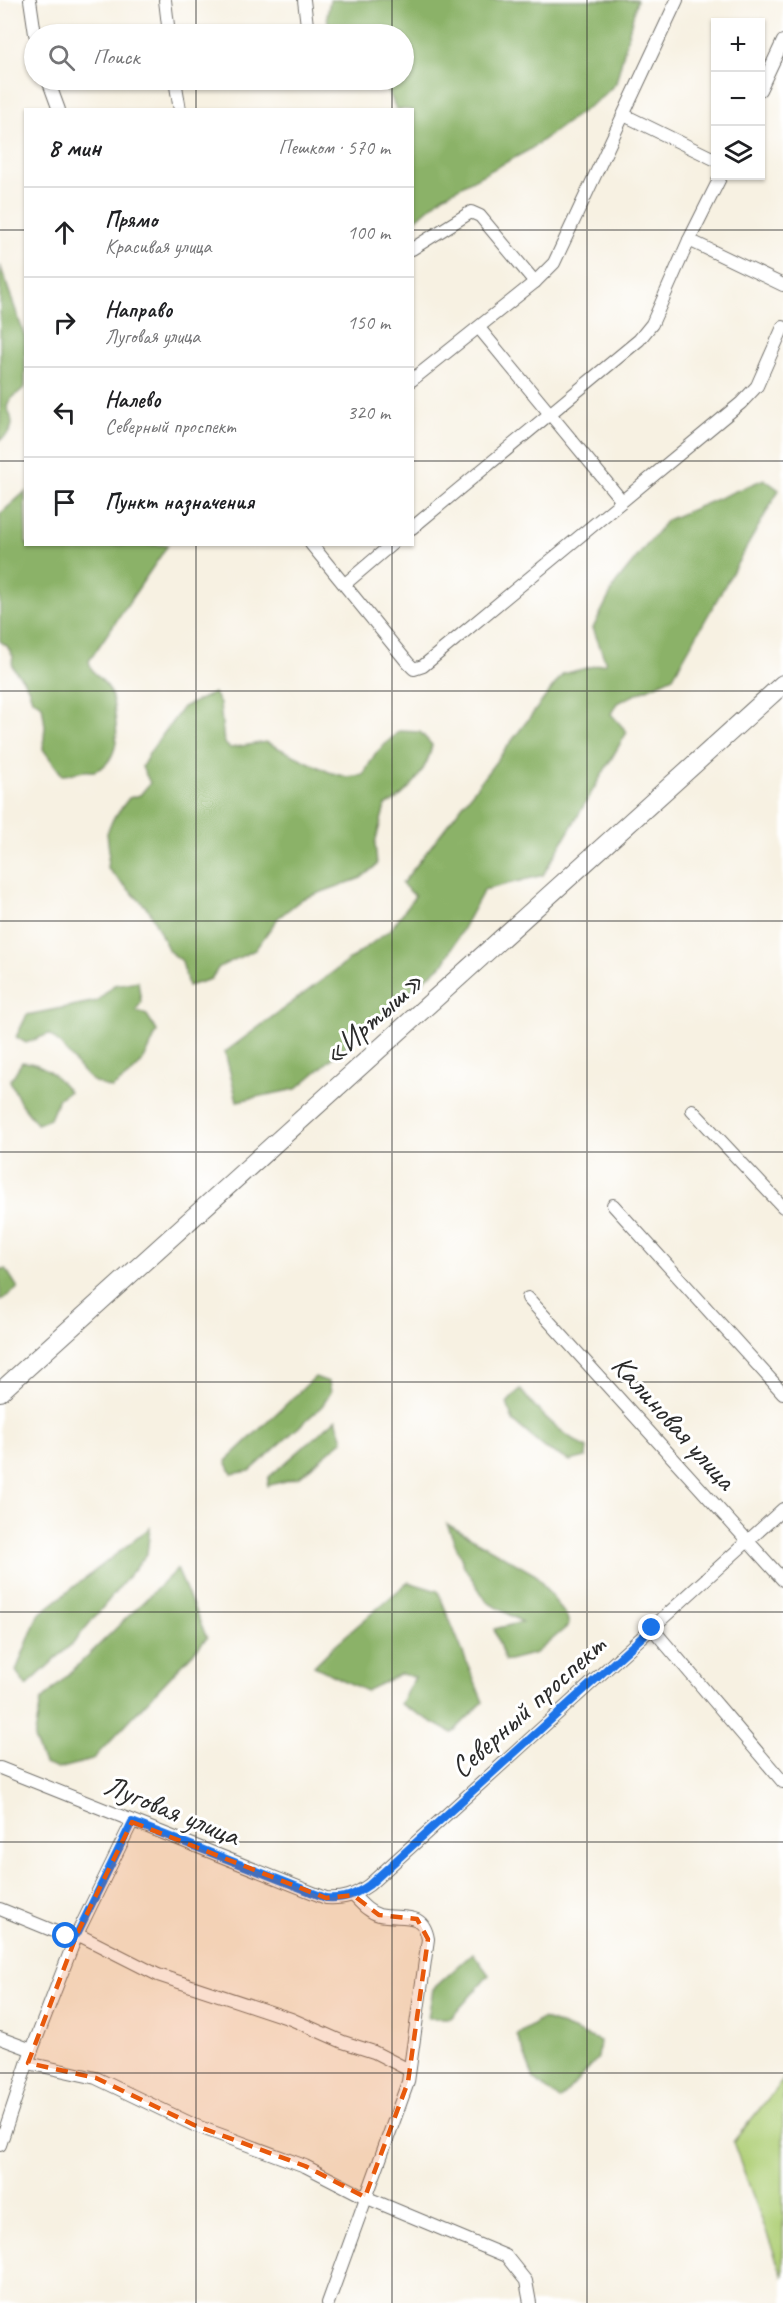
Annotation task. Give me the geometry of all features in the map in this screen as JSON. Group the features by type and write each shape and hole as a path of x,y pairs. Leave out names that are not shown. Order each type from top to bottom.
{"highway":[{"name":"«Иртыш»","path":"0,1392 783,684"}],"street":[{"path":"30,0 34,24"},
{"path":"165,0 168,24"},
{"path":"304,0 308,24"},
{"path":"414,378 535,282 554,263 677,0"},
{"path":"765,79 783,41"},
{"path":"52,90 58,108"},
{"path":"177,90 180,108"},
{"path":"624,115 711,158"},
{"path":"414,526 639,339 652,324 689,240 719,180"},
{"path":"414,248 471,212 480,216 535,282"},
{"path":"689,240 783,285"},
{"path":"313,546 408,663 414,669 423,666 749,395 757,386 783,327"},
{"path":"479,328 622,501"},
{"path":"345,584 390,546"},
{"path":"692,1110 783,1207"},
{"path":"613,1205 783,1393"},
{"name":"Калиновая улица","path":"528,1298 783,1580"},
{"name":"Северный проспект","path":"326,1898 342,1899 369,1885 783,1509"},
{"path":"652,1628 783,1782"},
{"name":"Луговая улица","path":"0,1768 326,1898"},
{"path":"0,2145 32,2050 77,1934 132,1822"},
{"path":"328,2303 408,2082 428,1939 427,1929 417,1919 379,1914 368,1909 353,1895"},
{"path":"0,1909 66,1936 77,1934 158,1975 291,2019 343,2042 374,2052 409,2070"},
{"path":"0,2038 32,2050"},
{"path":"28,2063 96,2078 194,2125 305,2166 365,2197 506,2256 526,2282 530,2303"}],"highlighted area":[{"path":"132,1822 326,1898 353,1895 379,1915 417,1919 428,1939 408,2082 365,2197 305,2166 194,2125 96,2078 28,2063 77,1934"}],"green space":[{"path":"330,0 637,0 616,83 602,97 529,150 443,196 414,221 414,108 396,108 387,90 414,90 414,24 328,24 327,16"},
{"path":"0,265 24,334 24,388 10,400 7,407 11,417 11,429 0,440"},
{"path":"764,479 779,490 673,677 617,703 611,714 627,732 543,875 484,890 444,963 296,1089 237,1101 225,1052 391,929 415,896 402,884 563,674 606,663 593,628 616,583 667,520"},
{"path":"24,493 24,546 167,546 89,661 92,670 110,691 116,731 114,752 111,758 107,764 94,771 62,775 43,749 45,726 42,705 32,699 25,683 13,667 13,656 7,646 0,641 0,514"},
{"path":"214,693 220,704 224,743 230,748 266,742 329,772 347,777 363,775 375,754 399,731 420,732 432,745 426,764 409,789 385,806 375,843 377,865 361,878 302,899 278,918 255,950 219,967 211,979 188,986 182,961 169,951 149,910 107,868 109,851 107,833 113,819 129,798 140,795 150,783 142,767 150,752 183,707"},
{"path":"138,981 141,1002 136,1011 147,1015 157,1031 140,1064 112,1088 90,1079 49,1034 26,1043 16,1037 27,1015 97,1001 114,985"},
{"path":"22,1062 43,1067 69,1091 59,1098 50,1119 37,1124 21,1104 10,1081"},
{"path":"0,1269 6,1269 18,1288 0,1301"},
{"path":"315,1377 329,1382 331,1392 322,1406 250,1471 232,1474 226,1461"},
{"path":"520,1389 551,1422 587,1448 586,1457 570,1461 545,1448 513,1421 507,1403"},
{"path":"336,1419 343,1440 299,1477 267,1486 269,1477"},
{"path":"447,1524 536,1575 567,1617 569,1625 536,1653 505,1661 494,1629 522,1622 487,1602 465,1568"},
{"path":"150,1528 147,1554 74,1642 26,1686 16,1671 38,1615"},
{"path":"177,1569 207,1638 92,1760 58,1769 44,1764 34,1739 41,1701"},
{"path":"408,1582 438,1591 483,1702 452,1733 400,1704 415,1677 401,1674 366,1691 314,1666"},
{"path":"473,1953 489,1975 451,2018 428,2018 433,1989"},
{"path":"543,2018 600,2041 598,2058 560,2100 534,2079 517,2035"},
{"path":"783,2080 783,2277 733,2142"}],"route":[{"path":"66,1936 77,1934 132,1822 326,1898 342,1899 358,1893 652,1628"}]}
